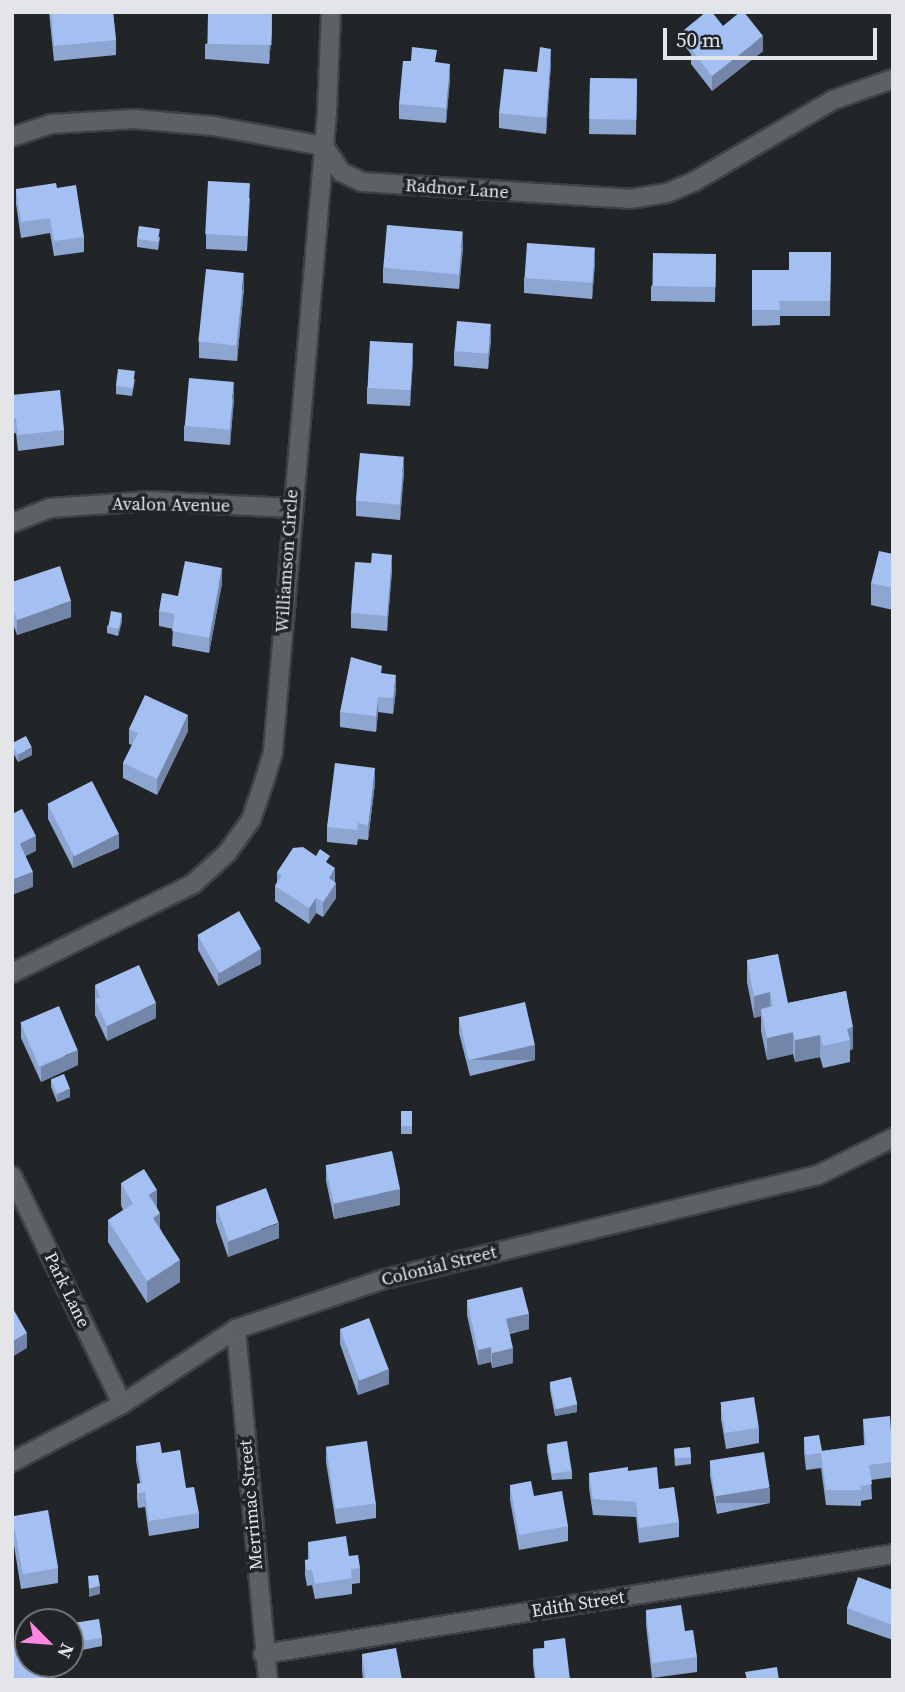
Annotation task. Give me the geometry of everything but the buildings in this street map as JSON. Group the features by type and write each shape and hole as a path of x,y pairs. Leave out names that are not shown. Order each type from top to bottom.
{"street":[{"name":"Williamson Circle","path":"12,973 193,884 227,853 251,820 273,752 291,508 324,146 331,12"},
{"name":"Radnor Lane","path":"324,146 341,172 362,182 629,199 667,193 695,181 833,100 893,79"},
{"path":"12,137 51,124 134,119 214,126 324,146"},
{"name":"Avalon Avenue","path":"12,523 50,508 150,501 291,508"},
{"name":"Colonial Street","path":"12,1462 122,1404 236,1329 385,1279 818,1175 893,1138"},
{"name":"Park Lane","path":"12,1176 122,1404"},
{"name":"Merrimac Street","path":"236,1329 263,1654 268,1680"},
{"name":"Edith Street","path":"263,1654 893,1554"}]}
